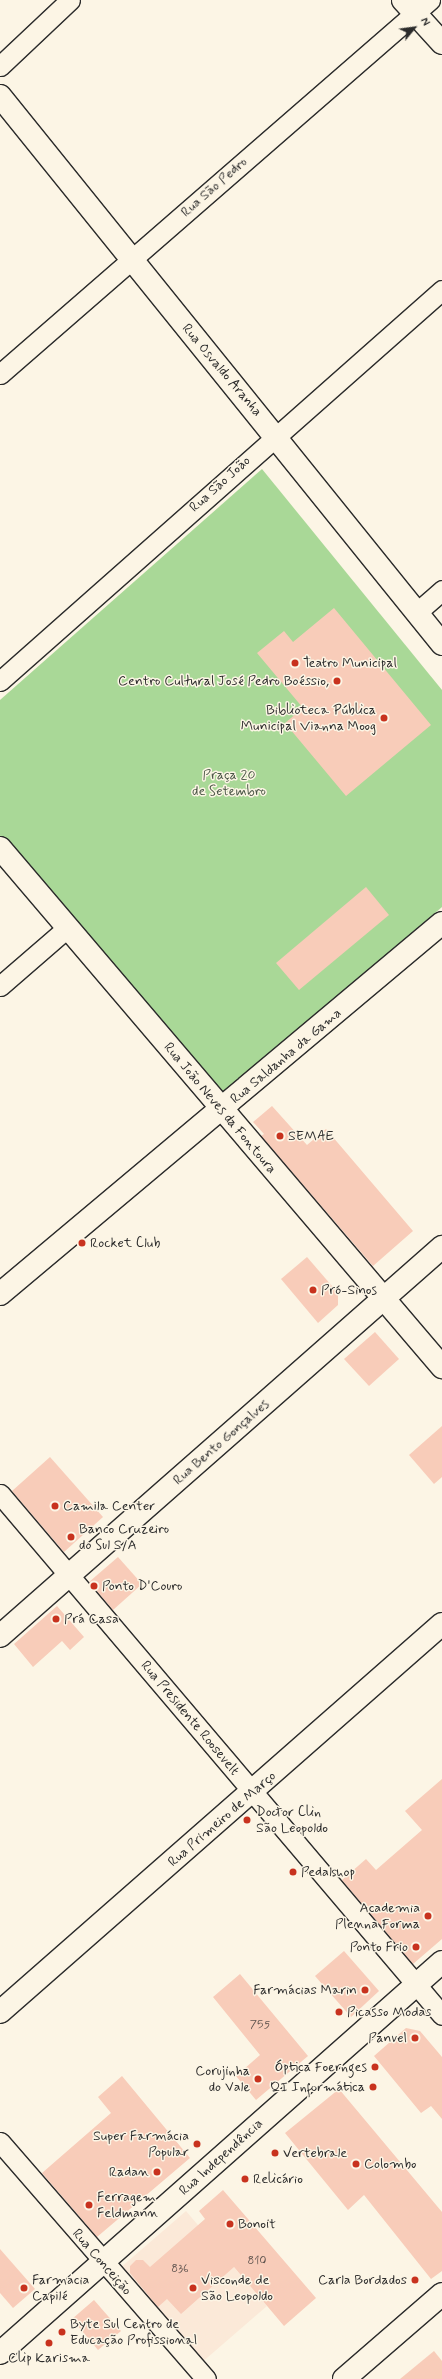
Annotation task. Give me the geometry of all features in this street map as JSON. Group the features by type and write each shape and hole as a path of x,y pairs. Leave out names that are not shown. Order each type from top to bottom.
{"street":[{"path":"0,66 70,0"},
{"path":"416,4 442,43"},
{"name":"Rua São Pedro","path":"0,374 416,4"},
{"name":"Rua Osvaldo Aranha","path":"0,96 130,259 275,435 442,644"},
{"name":"Rua São João","path":"0,681 275,435 442,290"},
{"path":"416,613 442,590"},
{"name":"Rua João Neves da Fontoura","path":"0,848 383,1299 442,1366"},
{"name":"Rua Saldanha da Gama","path":"0,1294 222,1110 442,923"},
{"path":"0,986 68,927"},
{"name":"Rua Bento Gonçalves","path":"0,1636 442,1246"},
{"name":"Rua Presidente Roosevelt","path":"0,1494 442,2015"},
{"name":"Rua Primeiro de Março","path":"0,2012 254,1792 442,1624"},
{"name":"Rua Independência","path":"0,2353 101,2262 442,1962"},
{"name":"Rua Conceição","path":"0,2142 101,2262 206,2379"},
{"path":"344,2379 442,2294"}],"shaded area":[{"name":"Visconde de São Leopoldo","path":"186,2211 267,2306 200,2364 119,2269"}],"green space":[{"name":"Praça 20 de Setembro","path":"262,469 442,690 442,907 218,1100 0,843 0,700"}],"building":[{"name":"Centro Cultural José Pedro Boéssio,","path":"334,608 431,725 346,796 285,723 303,708 257,653 284,631 293,642"},
{"path":"366,887 389,915 299,990 276,963"},
{"path":"272,1106 307,1145 326,1129 413,1231 373,1266 261,1136 264,1134 253,1122"},
{"path":"307,1257 338,1293 338,1305 318,1323 281,1279"},
{"path":"375,1332 399,1359 369,1386 344,1359"},
{"path":"442,1426 442,1477 434,1484 409,1455"},
{"name":"Camila Center","path":"50,1457 103,1517 64,1552 12,1491"},
{"path":"118,1557 142,1584 113,1610 89,1582"},
{"path":"57,1606 84,1637 70,1650 62,1641 33,1667 14,1644"},
{"path":"442,1779 442,1939 413,1964 342,1880 366,1859 376,1870 422,1830 405,1811"},
{"path":"344,1951 379,1991 351,2017 315,1976"},
{"path":"240,1974 308,2056 256,2100 236,2076 260,2055 213,1997"},
{"path":"406,2028 420,2031 442,2057 442,2119 431,2106 421,2113 374,2056"},
{"path":"122,2076 190,2158 97,2237 42,2173 111,2113 98,2097"},
{"name":"Colombo","path":"339,2089 442,2212 442,2271 431,2279 364,2195 348,2210 285,2133"},
{"path":"223,2190 316,2298 284,2326 234,2267 181,2314 167,2299 158,2307 130,2273 130,2266 136,2260 143,2260 150,2267 205,2219 199,2211"},
{"path":"0,2249 35,2289 13,2308 0,2293"},
{"path":"94,2300 121,2331 98,2350 72,2319"},
{"path":"434,2351 442,2361 442,2379 400,2379"}],"place":[{"name":"Teatro Municipal","path":"295,663"},
{"name":"Centro Cultural José Pedro Boéssio,","path":"337,681"},
{"name":"Biblioteca Pública Municipal Vianna Moog","path":"384,718"},
{"name":"SEMAE","path":"280,1136"},
{"name":"Rocket Club","path":"82,1243"},
{"name":"Pró-Sinos","path":"313,1290"},
{"name":"Camila Center","path":"55,1506"},
{"name":"Banco Cruzeiro do Sul S/A","path":"71,1537"},
{"name":"Ponto D'Couro","path":"94,1586"},
{"name":"Prá Casa","path":"56,1619"},
{"name":"Doctor Clin São Leopoldo","path":"247,1820"},
{"name":"Pedalshop","path":"293,1872"},
{"name":"Academia Plenna Forma","path":"428,1916"},
{"name":"Ponto Frio","path":"416,1947"},
{"name":"Farmácias Marin","path":"365,1990"},
{"name":"Picasso Modas","path":"339,2012"},
{"name":"Panvel","path":"415,2038"},
{"name":"Óptica Foernges","path":"375,2067"},
{"name":"Corujinha do Vale","path":"258,2079"},
{"name":"QI Informática","path":"373,2087"},
{"name":"Super Farmácia Popular","path":"197,2144"},
{"name":"Vertebrale","path":"275,2153"},
{"name":"Colombo","path":"356,2164"},
{"name":"Radan","path":"157,2172"},
{"name":"Relicário","path":"245,2179"},
{"name":"Ferragem Feldmann","path":"89,2205"},
{"name":"Bonoit","path":"230,2224"},
{"name":"Carla Bordados","path":"415,2280"},
{"name":"Farmácia Capilé","path":"24,2288"},
{"name":"Visconde de São Leopoldo","path":"193,2288"},
{"name":"Byte Sul Centro de Educação Profissional","path":"62,2332"},
{"name":"Clip Karisma","path":"49,2343"}]}
